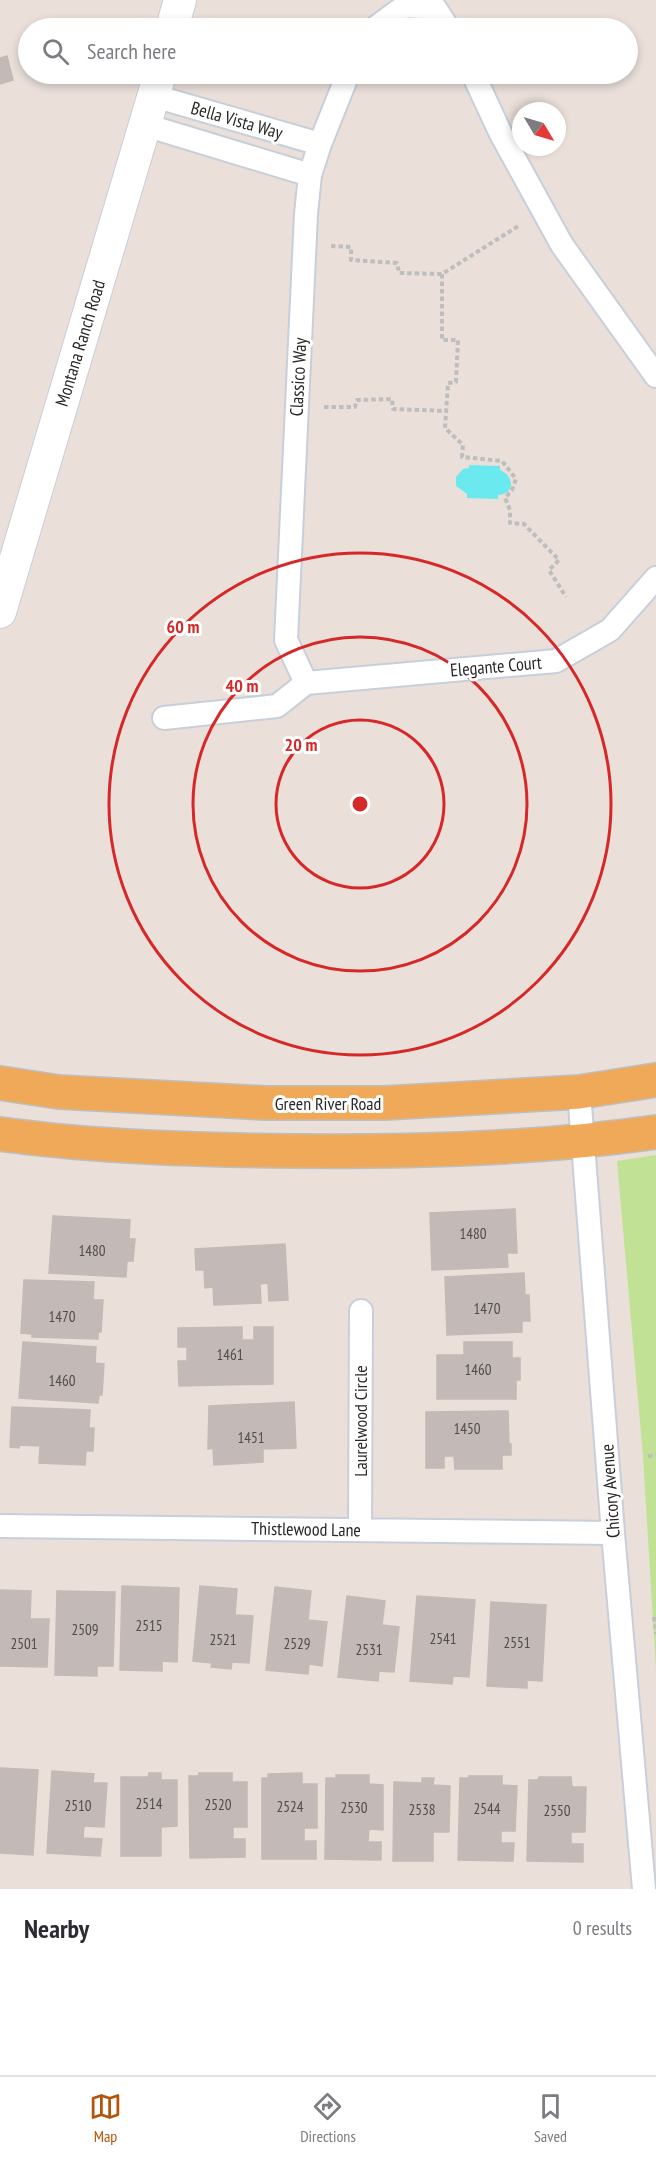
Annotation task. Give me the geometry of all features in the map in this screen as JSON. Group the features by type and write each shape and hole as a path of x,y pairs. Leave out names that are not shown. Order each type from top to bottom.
{"main road":[{"name":"Green River Road","path":"0,1083 59,1092 266,1103 385,1103 579,1092 656,1080"},
{"path":"0,1134 55,1142 225,1150 410,1152 583,1142 656,1132"}],"street":[{"path":"175,18 180,0"},
{"path":"387,18 405,3 435,8 442,18"},
{"name":"Classico Way","path":"306,683 286,640 306,224 310,175 344,84"},
{"path":"477,84 501,134 562,244 656,376"},
{"name":"Bella Vista Way","path":"153,98 320,144"},
{"name":"Bella Vista Way","path":"153,98 310,175"},
{"name":"Montana Ranch Road","path":"0,612 153,98"},
{"name":"Elegante Court","path":"306,683 556,661 610,630 656,578"},
{"path":"164,718 277,706 306,683"},
{"name":"Chicory Avenue","path":"579,1092 613,1533 644,1889"},
{"name":"Laurelwood Circle","path":"360,1530 361,1311"},
{"name":"Thistlewood Lane","path":"0,1526 613,1533"}],"path":[{"path":"331,246 351,247 351,261 397,263 399,273 442,274 520,225"},
{"path":"442,274 442,340 458,340 456,382 448,383 445,428 463,444 462,457 502,461 510,470 516,479 512,490 505,498 510,510 510,523 524,524 559,561 549,570 566,597"},
{"path":"324,407 355,407 357,400 392,399 393,409 447,411"},
{"path":"648,1456 656,1455"},
{"path":"654,1617 656,1634"}],"green space":[{"path":"656,1155 656,1669 643,1456 617,1161"}],"water":[{"path":"469,465 500,466 500,470 505,472 510,480 510,488 504,494 498,495 498,499 467,498 467,494 456,486 456,477 463,469 469,468"}],"building":[{"path":"7,56 13,80 0,84 0,58"},
{"path":"515,1209 517,1253 507,1253 508,1267 432,1270 430,1213"},
{"path":"53,1216 130,1220 129,1239 135,1239 133,1261 127,1261 126,1277 49,1273"},
{"path":"285,1244 288,1300 269,1301 268,1283 260,1284 261,1303 214,1305 213,1287 205,1288 204,1270 196,1270 195,1249"},
{"path":"524,1273 525,1295 529,1295 530,1321 522,1321 522,1332 447,1335 445,1277"},
{"path":"24,1280 94,1282 93,1300 103,1300 101,1332 98,1332 98,1339 32,1337 32,1334 21,1333"},
{"path":"242,1327 242,1340 254,1340 254,1327 273,1327 273,1384 179,1386 178,1361 187,1361 187,1347 178,1347 178,1328"},
{"path":"23,1342 96,1347 95,1363 104,1364 102,1395 99,1395 98,1403 19,1398"},
{"path":"464,1342 512,1342 512,1358 520,1358 520,1380 516,1380 516,1399 437,1399 437,1355 464,1355"},
{"path":"294,1402 296,1448 263,1449 263,1462 214,1465 213,1448 208,1449 209,1406"},
{"path":"12,1407 90,1410 89,1428 94,1428 93,1451 86,1451 85,1465 39,1463 40,1446 10,1447"},
{"path":"508,1411 511,1455 502,1455 502,1469 455,1469 454,1456 444,1456 444,1468 426,1468 426,1412"},
{"path":"122,1586 179,1588 177,1662 162,1661 162,1671 120,1670"},
{"path":"200,1586 237,1589 235,1615 253,1616 249,1663 232,1662 231,1669 211,1667 212,1663 193,1661"},
{"path":"275,1587 311,1591 308,1620 327,1622 322,1666 309,1664 308,1674 266,1670"},
{"path":"0,1590 31,1591 30,1619 49,1619 47,1667 0,1666"},
{"path":"57,1591 115,1592 113,1666 97,1666 97,1676 55,1675"},
{"path":"347,1596 385,1601 382,1625 399,1627 394,1672 379,1671 378,1681 338,1677"},
{"path":"417,1596 475,1600 469,1677 453,1676 452,1684 410,1681"},
{"path":"491,1602 546,1605 542,1681 527,1680 527,1688 487,1686"},
{"path":"0,1768 38,1770 33,1855 0,1853"},
{"path":"52,1771 94,1774 93,1783 107,1783 104,1827 84,1826 83,1838 102,1839 100,1856 47,1853"},
{"path":"149,1773 161,1773 161,1780 177,1780 177,1826 161,1827 161,1856 121,1856 121,1777 148,1777"},
{"path":"199,1773 232,1773 232,1782 247,1782 247,1827 233,1827 233,1839 245,1839 245,1857 190,1858 189,1776 199,1776"},
{"path":"302,1773 302,1784 317,1784 317,1828 304,1828 304,1841 316,1841 316,1859 262,1859 262,1778 268,1778 268,1774"},
{"path":"336,1775 369,1775 369,1784 383,1785 383,1830 369,1829 368,1842 381,1842 381,1860 325,1859 326,1778 336,1778"},
{"path":"469,1776 502,1776 502,1785 517,1786 515,1831 501,1831 501,1843 514,1843 513,1861 458,1860 460,1778 469,1778"},
{"path":"539,1777 571,1777 572,1787 586,1787 585,1832 571,1832 571,1844 583,1844 583,1862 527,1861 529,1780 538,1780"},
{"path":"422,1778 434,1778 433,1785 450,1786 449,1832 433,1832 433,1861 393,1861 394,1782 422,1783"}]}
